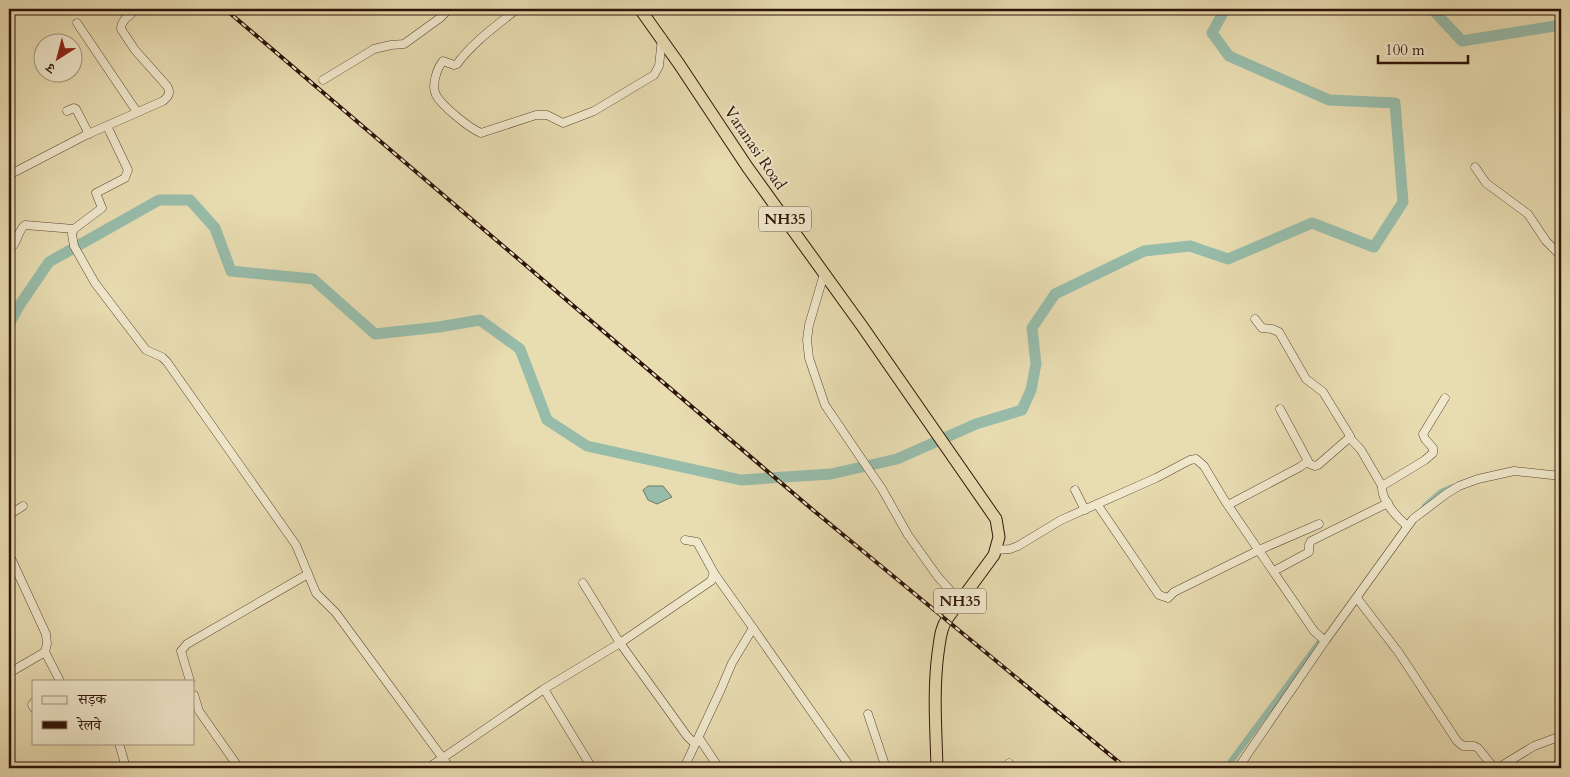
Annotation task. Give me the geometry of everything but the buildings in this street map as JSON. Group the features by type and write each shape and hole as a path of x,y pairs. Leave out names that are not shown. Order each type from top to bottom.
{"highway":[{"name":"Varanasi Road","path":"640,9 662,38 748,168 862,326 996,519 999,537 996,550"},
{"name":"NH35","path":"937,768 935,685 944,624 975,583 996,550"}],"street":[{"path":"9,175 89,134 163,101 169,95 170,92 167,86 135,50 121,29 125,19 137,9"},
{"path":"323,80 374,48 404,44 440,18 449,9"},
{"path":"517,9 492,30 479,38 458,64 454,65 443,61 438,70 434,90 436,94 448,108 481,134 536,115 547,115 563,123 594,110 654,75 659,66 662,38"},
{"path":"77,23 137,112"},
{"path":"67,111 76,109 89,134"},
{"path":"107,126 127,165 128,174 125,178 96,193 102,208 74,229 72,234 74,246 84,266 146,350 162,357 167,362 296,545 319,597 336,613 450,768"},
{"path":"1475,166 1486,184 1528,214 1546,241 1561,256"},
{"path":"9,250 13,247 20,230 25,225 74,229"},
{"path":"824,274 809,326 807,345 825,405 837,420 850,443 882,489 908,535 938,577 960,601"},
{"path":"1255,319 1262,328 1279,332 1306,379 1323,392 1348,432 1349,437 1360,450 1382,486 1382,492 1388,503 1406,524"},
{"path":"1382,486 1425,460 1433,453 1433,448 1423,434 1446,398"},
{"path":"1280,409 1306,456 1307,463"},
{"path":"1228,505 1307,463 1315,466 1318,465 1349,437"},
{"path":"996,550 1010,550 1056,523 1156,478 1193,459 1201,463 1259,550 1322,638"},
{"path":"1238,768 1322,638 1356,598 1406,524 1451,491 1478,479 1517,471 1561,476"},
{"path":"1074,490 1085,510"},
{"path":"1274,571 1309,552 1311,541 1388,503"},
{"path":"1098,504 1159,595 1168,598 1174,593 1259,550 1319,524"},
{"path":"9,514 23,506"},
{"path":"685,540 697,542 714,573 851,768"},
{"path":"9,554 46,634 48,644 45,652 9,673"},
{"path":"428,768 544,689 620,643 711,582 714,573"},
{"path":"190,680 181,651 187,644 308,574"},
{"path":"583,583 620,643 687,736 697,741 719,768"},
{"path":"1356,598 1399,653 1457,741 1463,746 1478,748 1494,768"},
{"path":"684,768 732,663 753,628"},
{"path":"45,652 59,680"},
{"path":"544,689 592,768"},
{"path":"195,698 199,711 239,768"},
{"path":"868,714 886,768"},
{"path":"1498,768 1534,746 1561,736"},
{"path":"120,744 126,768"},
{"path":"9,764 11,768"}],"shaded area":[{"path":"648,486 663,486 672,497 657,504 648,500 643,490"}],"waterway":[{"path":"9,324 49,262 159,200 190,200 215,228 231,271 313,279 375,334 439,327 480,320 520,349 547,420 587,446 741,480 831,474 897,459 976,424 1022,410 1031,390 1036,364 1032,328 1055,294 1144,251 1190,246 1228,259 1312,223 1374,247 1403,202 1395,103 1329,100 1229,56 1212,33 1225,9"},
{"path":"1432,9 1462,41 1561,25"},
{"path":"1425,506 1441,492 1453,487"},
{"path":"1226,768 1324,636"}],"railway":[{"path":"225,9 813,510 1126,768"}]}
